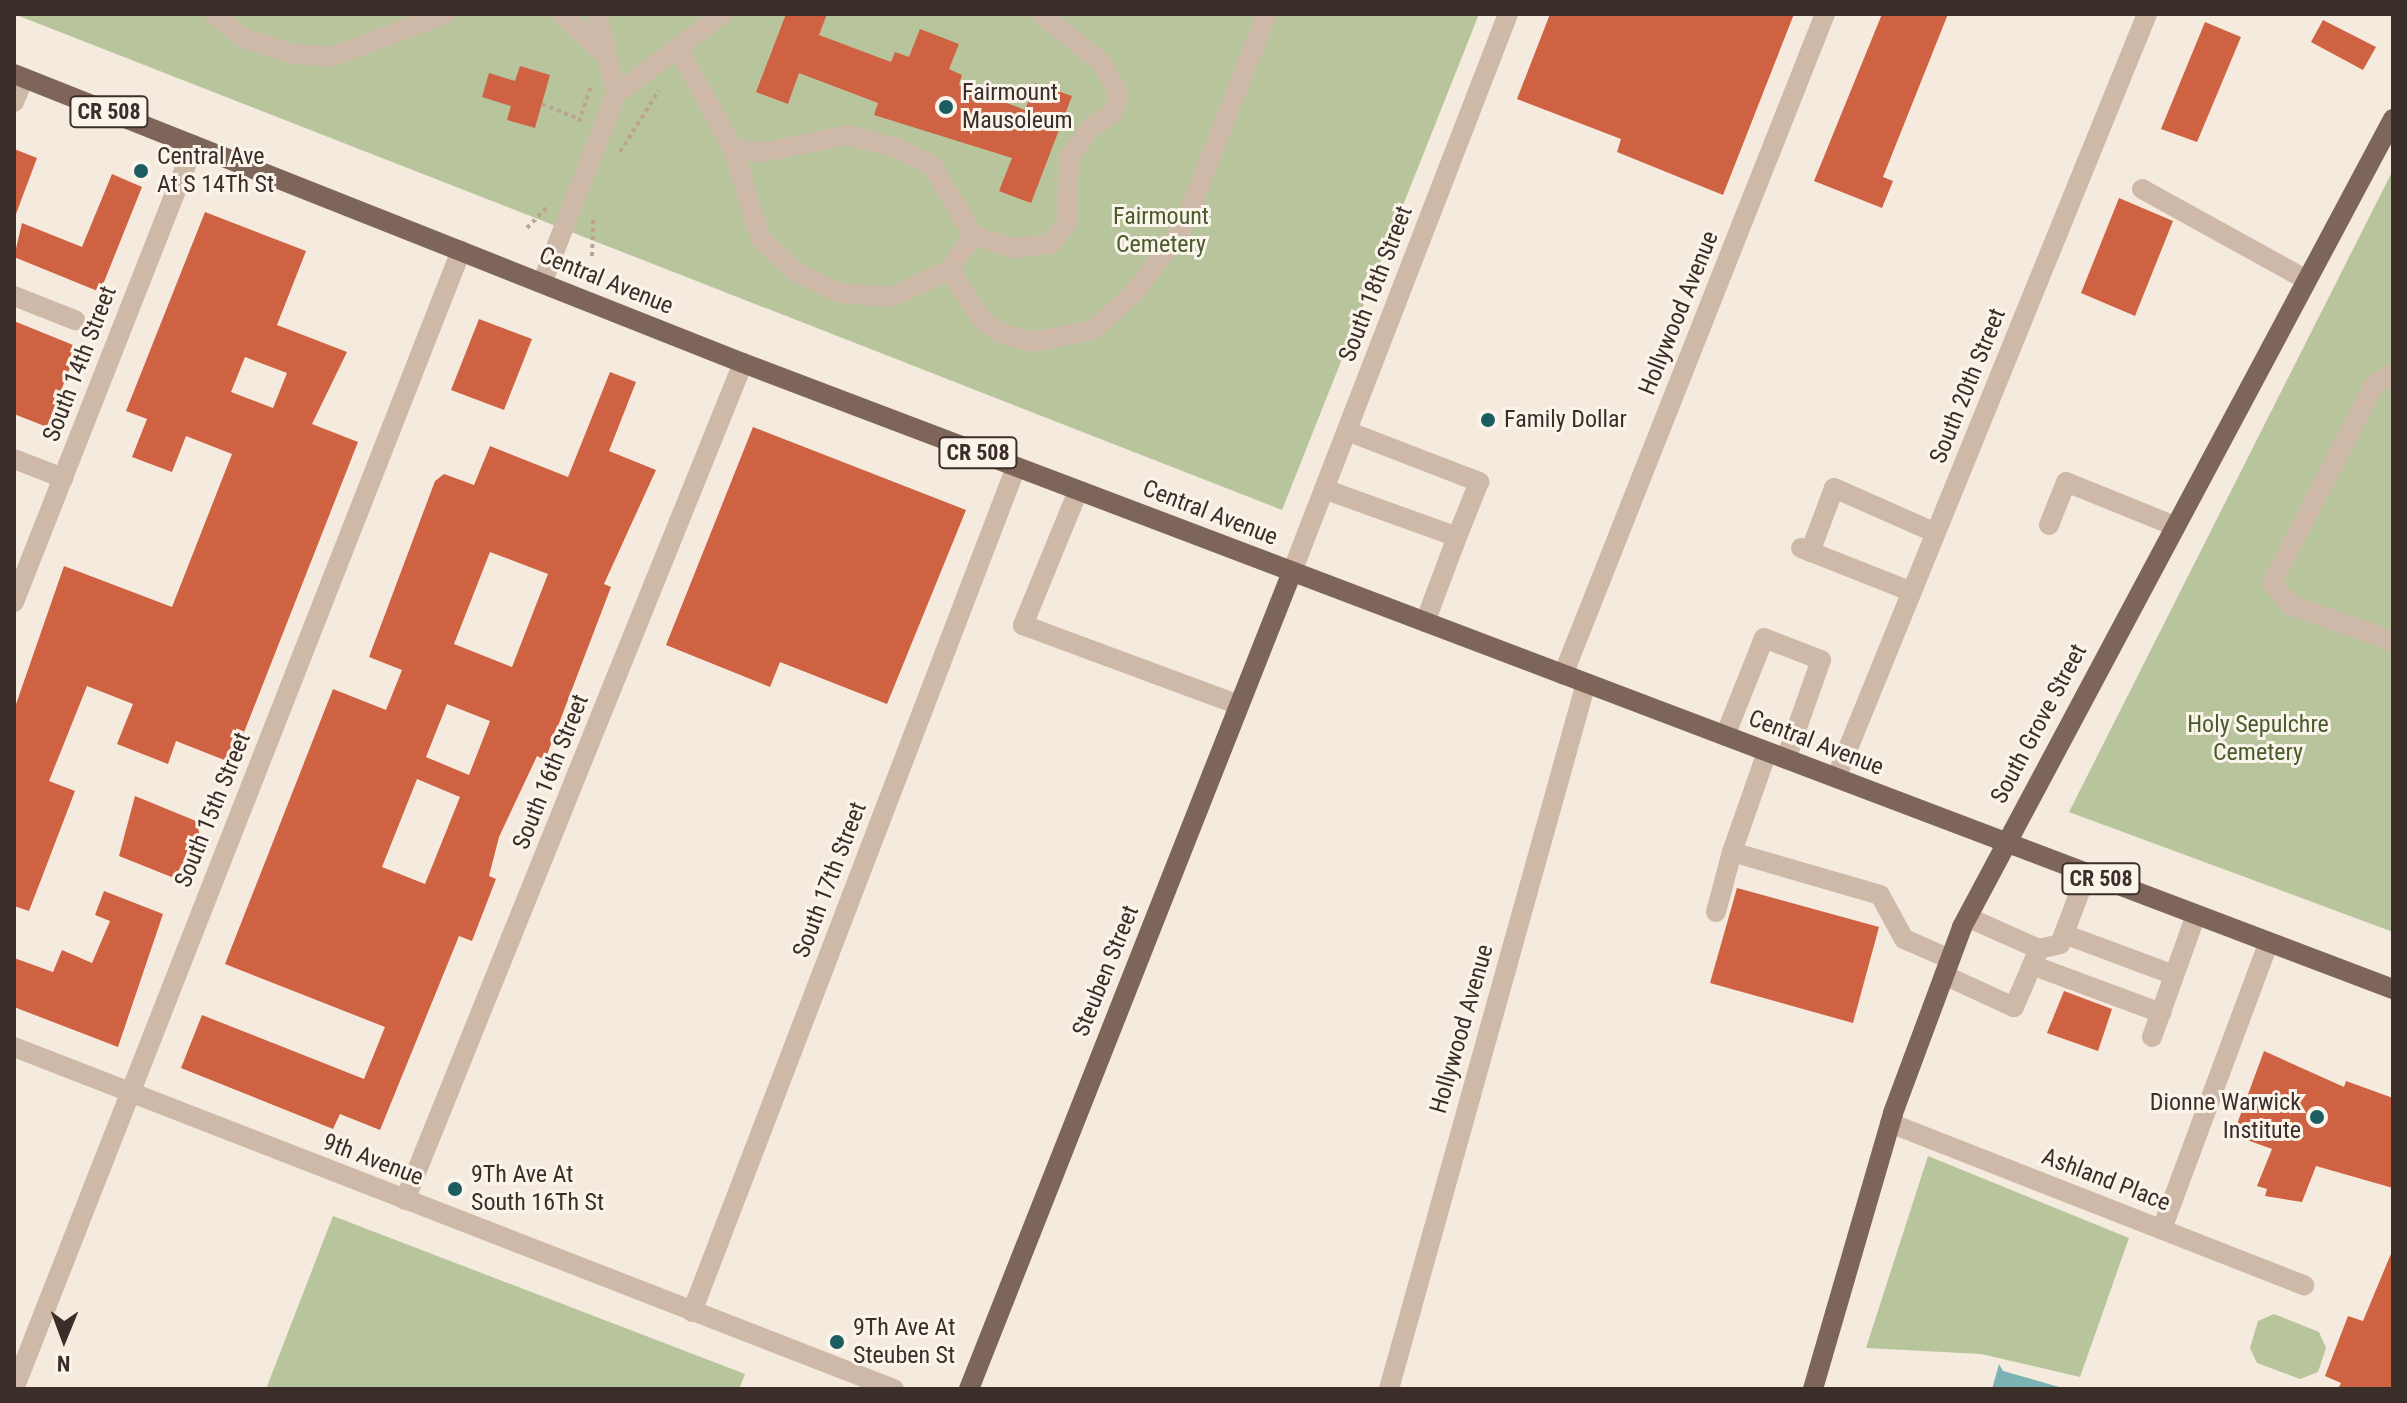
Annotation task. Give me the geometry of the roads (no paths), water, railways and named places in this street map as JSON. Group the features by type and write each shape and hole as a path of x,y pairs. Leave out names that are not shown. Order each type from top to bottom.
{"main road":[{"name":"Central Avenue","path":"19,76 743,363 2393,989"},
{"name":"South Grove Street","path":"1813,1389 1890,1123 1967,917 2393,119"},
{"name":"Steuben Street","path":"969,1389 1292,572"}],"street":[{"path":"214,14 244,38 289,53 331,57 445,14"},
{"path":"562,14 600,50"},
{"path":"597,14 600,50 616,94"},
{"path":"542,283 616,94 680,51 722,14"},
{"path":"733,149 764,152 848,135 896,148 932,165 973,235 1032,250 1061,236 1069,158 1090,128 1113,113 1114,77 1041,14"},
{"path":"950,270 982,320 1002,334 1033,342 1093,330 1134,293 1183,227 1267,14"},
{"name":"South 18th Street","path":"1292,572 1508,14"},
{"name":"Hollywood Avenue","path":"1563,675 1825,14"},
{"name":"South 20th Street","path":"1836,778 2147,14"},
{"path":"680,51 733,149 761,239 797,273 840,293 891,297 950,270 973,235"},
{"path":"14,102 19,76"},
{"name":"South 14th Street","path":"14,602 194,145"},
{"path":"2142,189 2307,280"},
{"name":"South 15th Street","path":"14,1389 461,251"},
{"path":"14,296 75,320"},
{"name":"South 16th Street","path":"405,1200 743,363"},
{"path":"2393,374 2374,385 2272,583 2290,605 2393,641"},
{"path":"1347,431 1479,482 1425,622"},
{"path":"14,459 63,478"},
{"name":"South 17th Street","path":"692,1312 1016,467"},
{"path":"2049,525 2066,482 2175,526"},
{"path":"1912,592 1805,550 1834,488 1936,533"},
{"path":"1324,489 1457,537"},
{"path":"1078,491 1023,625 1239,705"},
{"path":"1716,912 1732,852 1821,660 1764,638 1725,736"},
{"name":"Hollywood Avenue","path":"1389,1389 1586,683"},
{"path":"1732,852 1880,895 1904,939 2014,1007 2035,957 2060,944 2087,873"},
{"path":"2152,1037 2196,915"},
{"path":"1967,917 2035,957 2161,1013"},
{"path":"2064,934 2174,975"},
{"path":"2162,1229 2269,942"},
{"name":"9th Avenue","path":"14,1047 894,1389"},
{"name":"Ashland Place","path":"1890,1123 2304,1285"}],"water":[{"path":"1999,1364 2003,1371 2066,1389 1992,1389"}],"place":[{"name":"Fairmount Mausoleum","path":"946,107"},
{"name":"Central Ave At S 14Th St","path":"141,171"},
{"name":"Family Dollar","path":"1488,420"},
{"name":"Dionne Warwick Institute","path":"2317,1117"},
{"name":"9Th Ave At South 16Th St","path":"455,1189"},
{"name":"9Th Ave At Steuben St","path":"837,1342"}],"park label":[{"name":"Fairmount Cemetery","path":"1161,231"},
{"name":"Holy Sepulchre Cemetery","path":"2258,739"}]}
